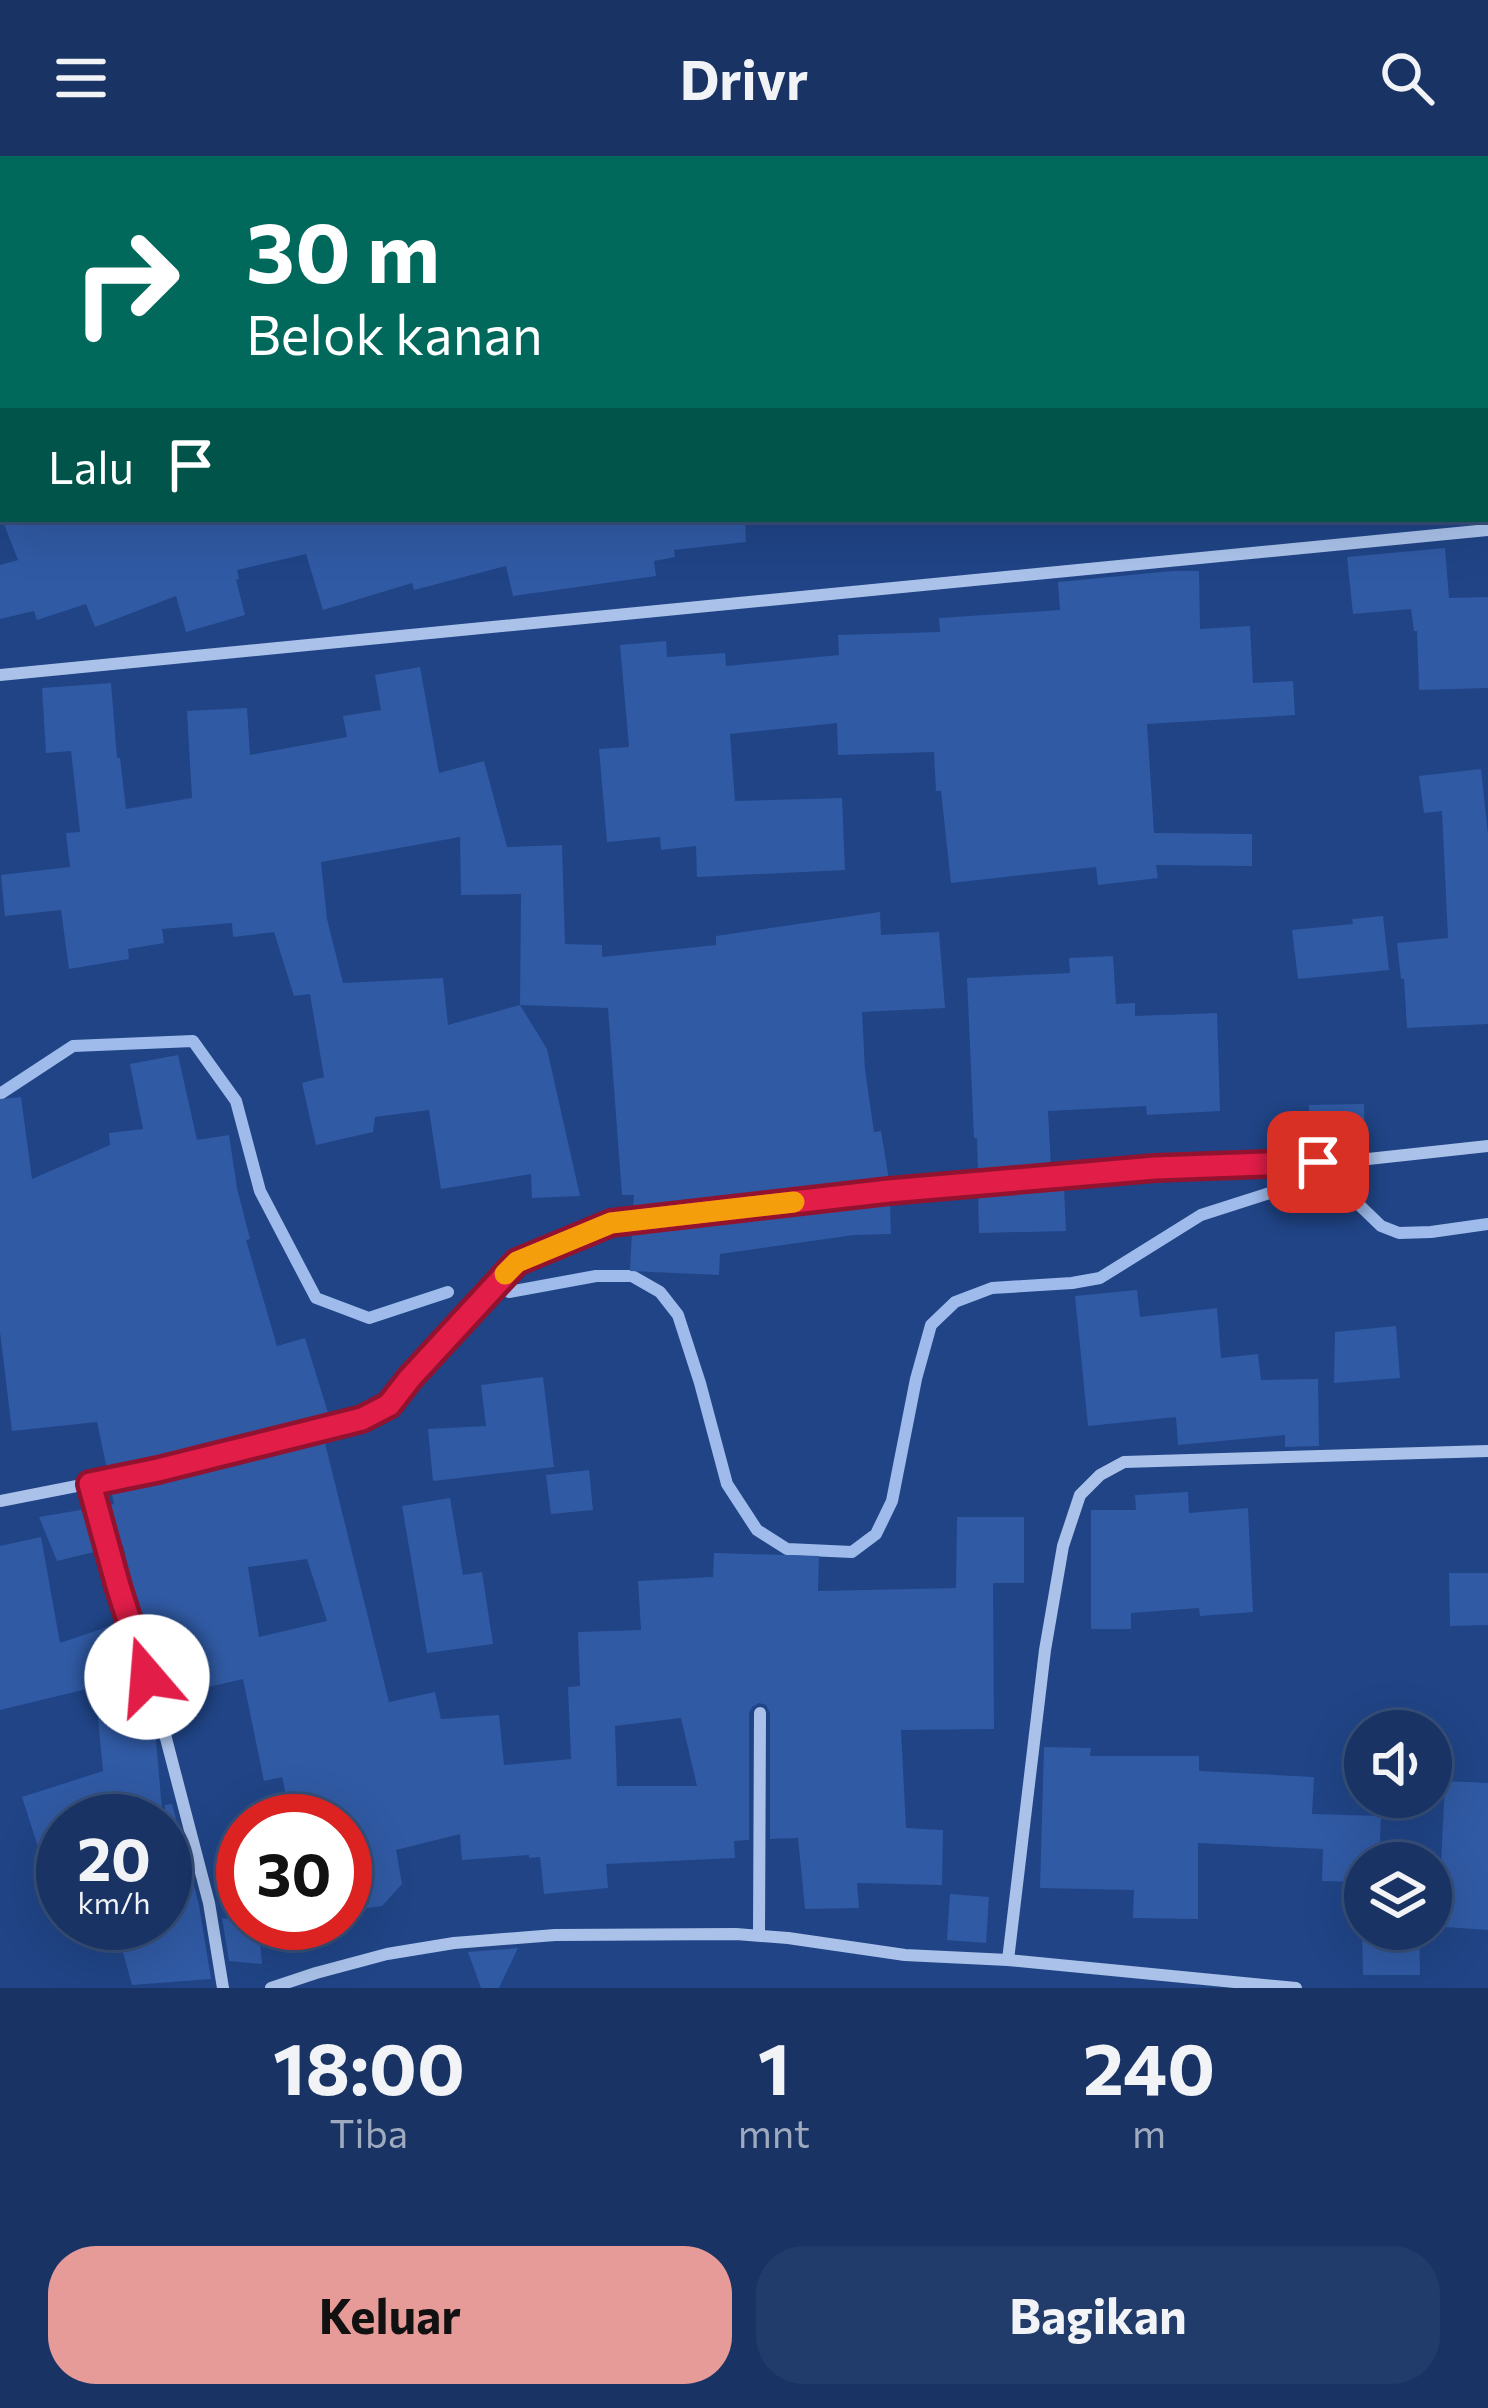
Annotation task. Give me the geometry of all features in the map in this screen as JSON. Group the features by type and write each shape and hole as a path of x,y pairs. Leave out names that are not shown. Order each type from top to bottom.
{"street":[{"path":"0,675 1488,530"},
{"path":"0,1501 158,1470 362,1419 389,1405 517,1262 611,1223 889,1191 1133,1170 1358,1160 1488,1146"},
{"path":"1008,1960 1045,1650 1063,1546 1080,1495 1100,1475 1124,1462 1488,1450"},
{"path":"90,1484 168,1745 209,1903 223,1988"},
{"path":"759,1936 760,1713"},
{"path":"271,1988 387,1954 555,1935 759,1936 905,1955 1008,1960 1207,1983 1296,1988"}],"building":[{"path":"3,522 745,522 746,542 674,550 675,557 654,561 656,576 513,596 506,566 414,590 412,583 323,610 306,554 237,570 245,615 186,632 176,596 95,627 86,604 37,620 34,611 0,619 0,565 18,560"},
{"path":"1445,548 1449,598 1488,597 1488,688 1419,690 1417,631 1411,609 1353,614 1347,557"},
{"path":"1199,571 1200,629 1250,626 1253,683 1293,681 1295,715 1147,724 1154,833 1252,834 1252,866 1156,865 1158,878 1098,885 1096,867 951,883 934,752 838,755 837,723 730,734 735,801 842,798 845,870 697,877 696,846 661,850 660,837 607,842 599,749 629,747 620,645 666,641 667,657 725,653 726,666 839,655 838,635 940,632 939,618 1060,610 1058,582"},
{"path":"420,667 439,773 484,761 507,847 562,845 565,944 602,945 602,957 716,945 716,936 880,912 881,935 939,932 945,1008 862,1012 874,1132 881,1131 889,1180 633,1210 634,1195 622,1195 608,1008 520,1005 547,1049 580,1196 532,1198 531,1174 441,1189 429,1110 375,1117 373,1132 316,1145 302,1083 324,1077 310,994 294,996 274,932 233,937 232,923 162,929 164,943 128,949 129,959 69,969 61,910 5,916 1,875 70,867 66,833 80,832 71,751 46,753 42,688 111,683 126,809 192,798 187,711 247,708 250,755 347,737 343,716 381,710 375,675","holes":["460,837 461,895 521,894 520,1005 448,1025 443,978 343,983 327,919 321,862"]},
{"path":"1481,769 1488,835 1488,1024 1407,1028 1397,943 1448,938 1442,811 1424,813 1419,776"},
{"path":"1383,916 1389,970 1298,979 1292,930"},
{"path":"1113,956 1116,1004 1135,1003 1135,1016 1217,1013 1220,1111 1147,1115 1146,1106 1048,1111 1051,1166 978,1173 967,978 1070,973 1069,958"},
{"path":"178,1055 197,1140 229,1135 250,1239 246,1240 277,1346 305,1338 329,1416 107,1469 97,1422 12,1431 0,1332 0,1099 21,1097 32,1179 110,1145 109,1133 143,1129 130,1064"},
{"path":"1364,1104 1365,1147 1310,1147 1309,1105"},
{"path":"1064,1186 1066,1231 979,1233 978,1194"},
{"path":"890,1202 891,1234 720,1254 719,1275 630,1271 632,1231"},
{"path":"1137,1290 1140,1317 1217,1308 1221,1358 1258,1354 1261,1380 1318,1379 1319,1446 1285,1447 1285,1435 1178,1445 1176,1417 1088,1426 1075,1296"},
{"path":"1396,1326 1400,1378 1334,1383 1335,1332"},
{"path":"543,1377 554,1467 433,1481 428,1429 486,1426 481,1385"},
{"path":"324,1439 389,1702 435,1692 441,1719 499,1715 504,1765 571,1759 568,1687 580,1686 578,1632 641,1630 638,1581 713,1577 714,1553 819,1556 818,1591 956,1588 957,1517 1024,1517 1024,1583 993,1583 994,1729 901,1730 906,1828 943,1830 942,1885 857,1883 859,1908 805,1909 798,1838 770,1839 770,1713 759,1703 749,1713 749,1840 734,1841 735,1858 606,1864 608,1888 544,1894 540,1857 462,1860 460,1834 396,1850 402,1884 382,1906 372,1907 372,1794 286,1794 282,1777 264,1781 243,1679 165,1697 137,1611 123,1545 118,1546 107,1505 114,1504 111,1490","holes":["307,1559 327,1621 259,1637 248,1567","681,1718 697,1786 617,1786 615,1726"]},
{"path":"589,1470 593,1510 551,1514 546,1475"},
{"path":"1188,1492 1189,1513 1248,1508 1253,1612 1200,1616 1199,1608 1131,1613 1131,1629 1091,1629 1091,1510 1136,1510 1135,1495"},
{"path":"450,1498 463,1575 482,1572 493,1644 427,1653 402,1506"},
{"path":"86,1509 98,1551 57,1561 39,1517"},
{"path":"41,1537 60,1643 119,1623 156,1740 161,1794 36,1794 36,1841 22,1797 103,1771 95,1687 0,1710 0,1546"},
{"path":"1449,1573 1488,1573 1488,1625 1450,1626"},
{"path":"1044,1747 1091,1748 1090,1756 1199,1756 1199,1771 1314,1777 1312,1814 1381,1818 1380,1842 1344,1842 1344,1882 1322,1881 1323,1849 1198,1843 1198,1919 1133,1918 1134,1890 1040,1888"},
{"path":"1452,1781 1488,1783 1488,1930 1452,1927 1452,1842 1442,1842 1443,1818 1452,1818"},
{"path":"192,1879 211,1979 132,1985 122,1950 192,1950"},
{"path":"950,1894 989,1897 986,1943 947,1940"},
{"path":"518,1948 499,1988 481,1988 468,1952"},
{"path":"227,1950 261,1950 262,1964 229,1961"},
{"path":"1362,1950 1419,1950 1420,1975 1363,1975"}],"waterway":[{"path":"0,1094 73,1046 193,1041 236,1101 260,1191 316,1298 369,1318 448,1292"},
{"path":"509,1292 596,1276 632,1276 660,1292 678,1315 727,1484 757,1530 787,1549 852,1552 876,1534 892,1501 931,1325 955,1302 992,1288 1100,1278 1201,1215 1301,1183 1324,1182 1350,1196 1381,1226 1399,1233 1488,1224"}],"slow traffic":[{"path":"505,1274 517,1262 611,1223 794,1202"}],"route":[{"path":"147,1677 90,1484 362,1419 389,1405 517,1262 611,1223 889,1191 1155,1168 1318,1162"}]}
